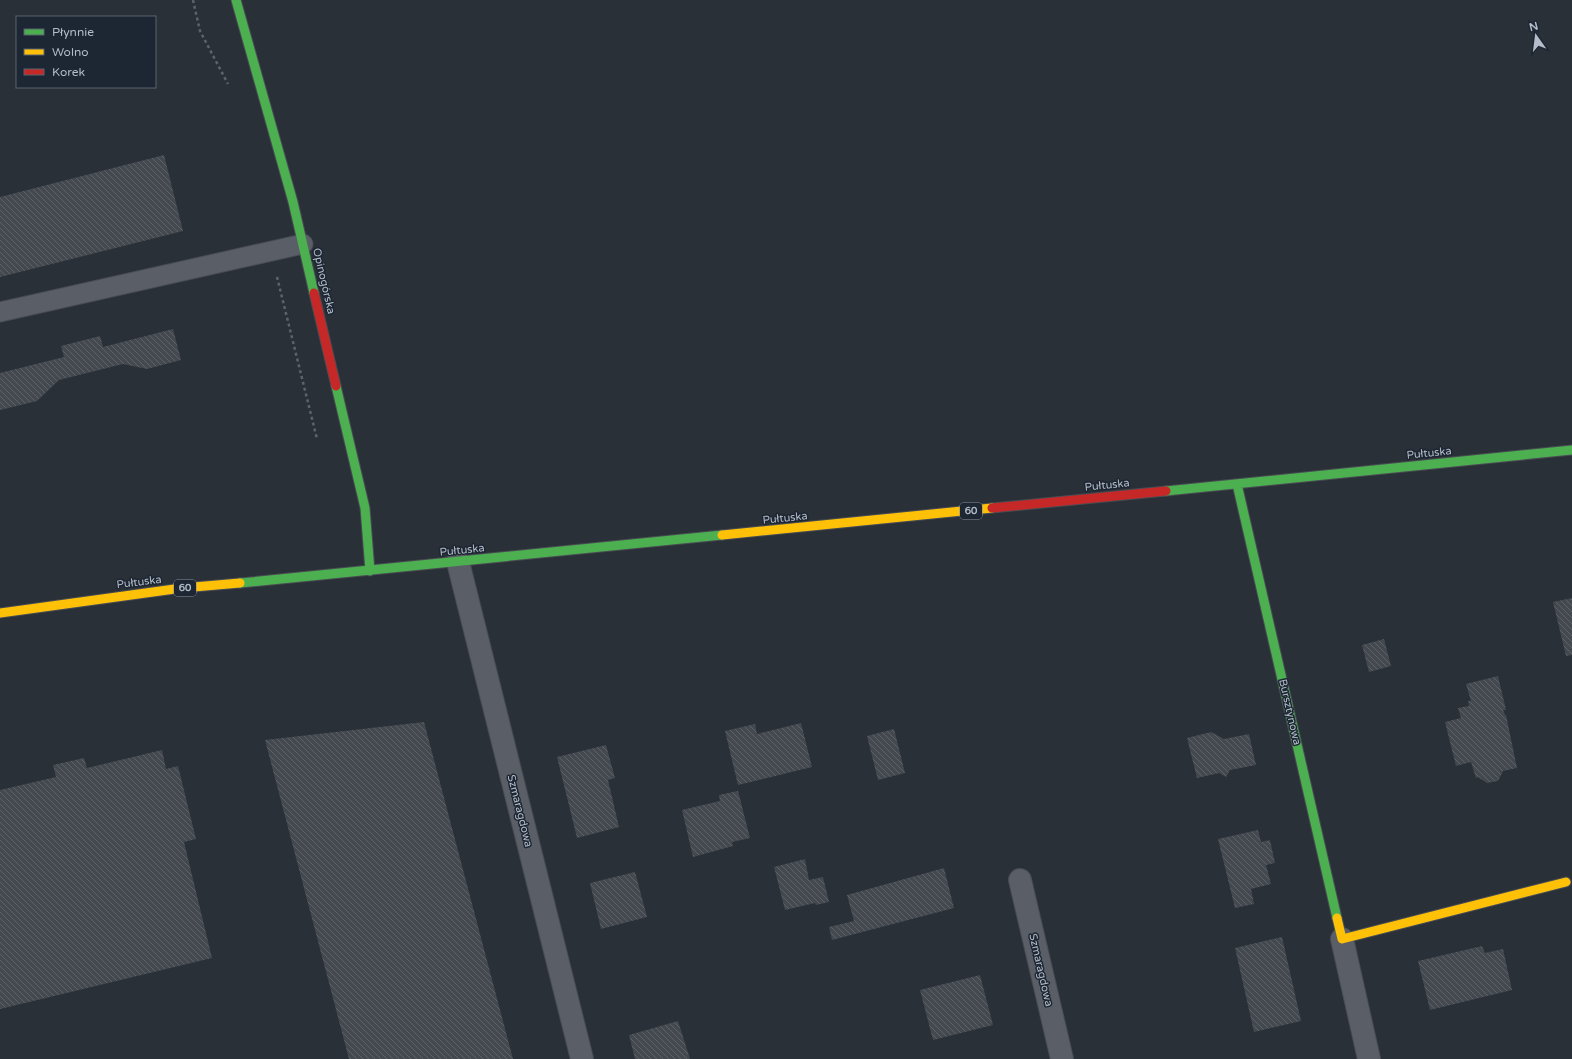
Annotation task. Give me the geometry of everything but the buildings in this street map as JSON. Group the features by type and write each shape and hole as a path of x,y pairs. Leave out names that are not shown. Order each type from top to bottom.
{"main road":[{"name":"Opinogórska","path":"236,0 293,202 365,508 370,571"},
{"name":"Pułtuska","path":"0,613 182,588 370,571 1572,450"},
{"name":"Bursztynowa","path":"1237,484 1342,939"},
{"path":"1342,939 1566,882"}],"street":[{"name":"Szmaragdowa","path":"458,562 582,1059"},
{"name":"Szmaragdowa","path":"1020,880 1062,1059"},
{"name":"Bursztynowa","path":"1342,939 1369,1059"}],"lane":[{"path":"0,312 303,244"}],"traffic: fast":[{"path":"236,0 293,202 314,293"},
{"path":"336,386 365,508 370,571"},
{"path":"1166,491 1572,450"},
{"path":"1237,484 1337,918"},
{"path":"240,583 722,535"}],"traffic: slow":[{"path":"722,535 992,508"},
{"path":"0,613 182,588 240,583"},
{"path":"1337,918 1342,939 1566,882"}],"traffic: jam":[{"path":"314,293 336,386"},
{"path":"992,508 1166,491"}]}
